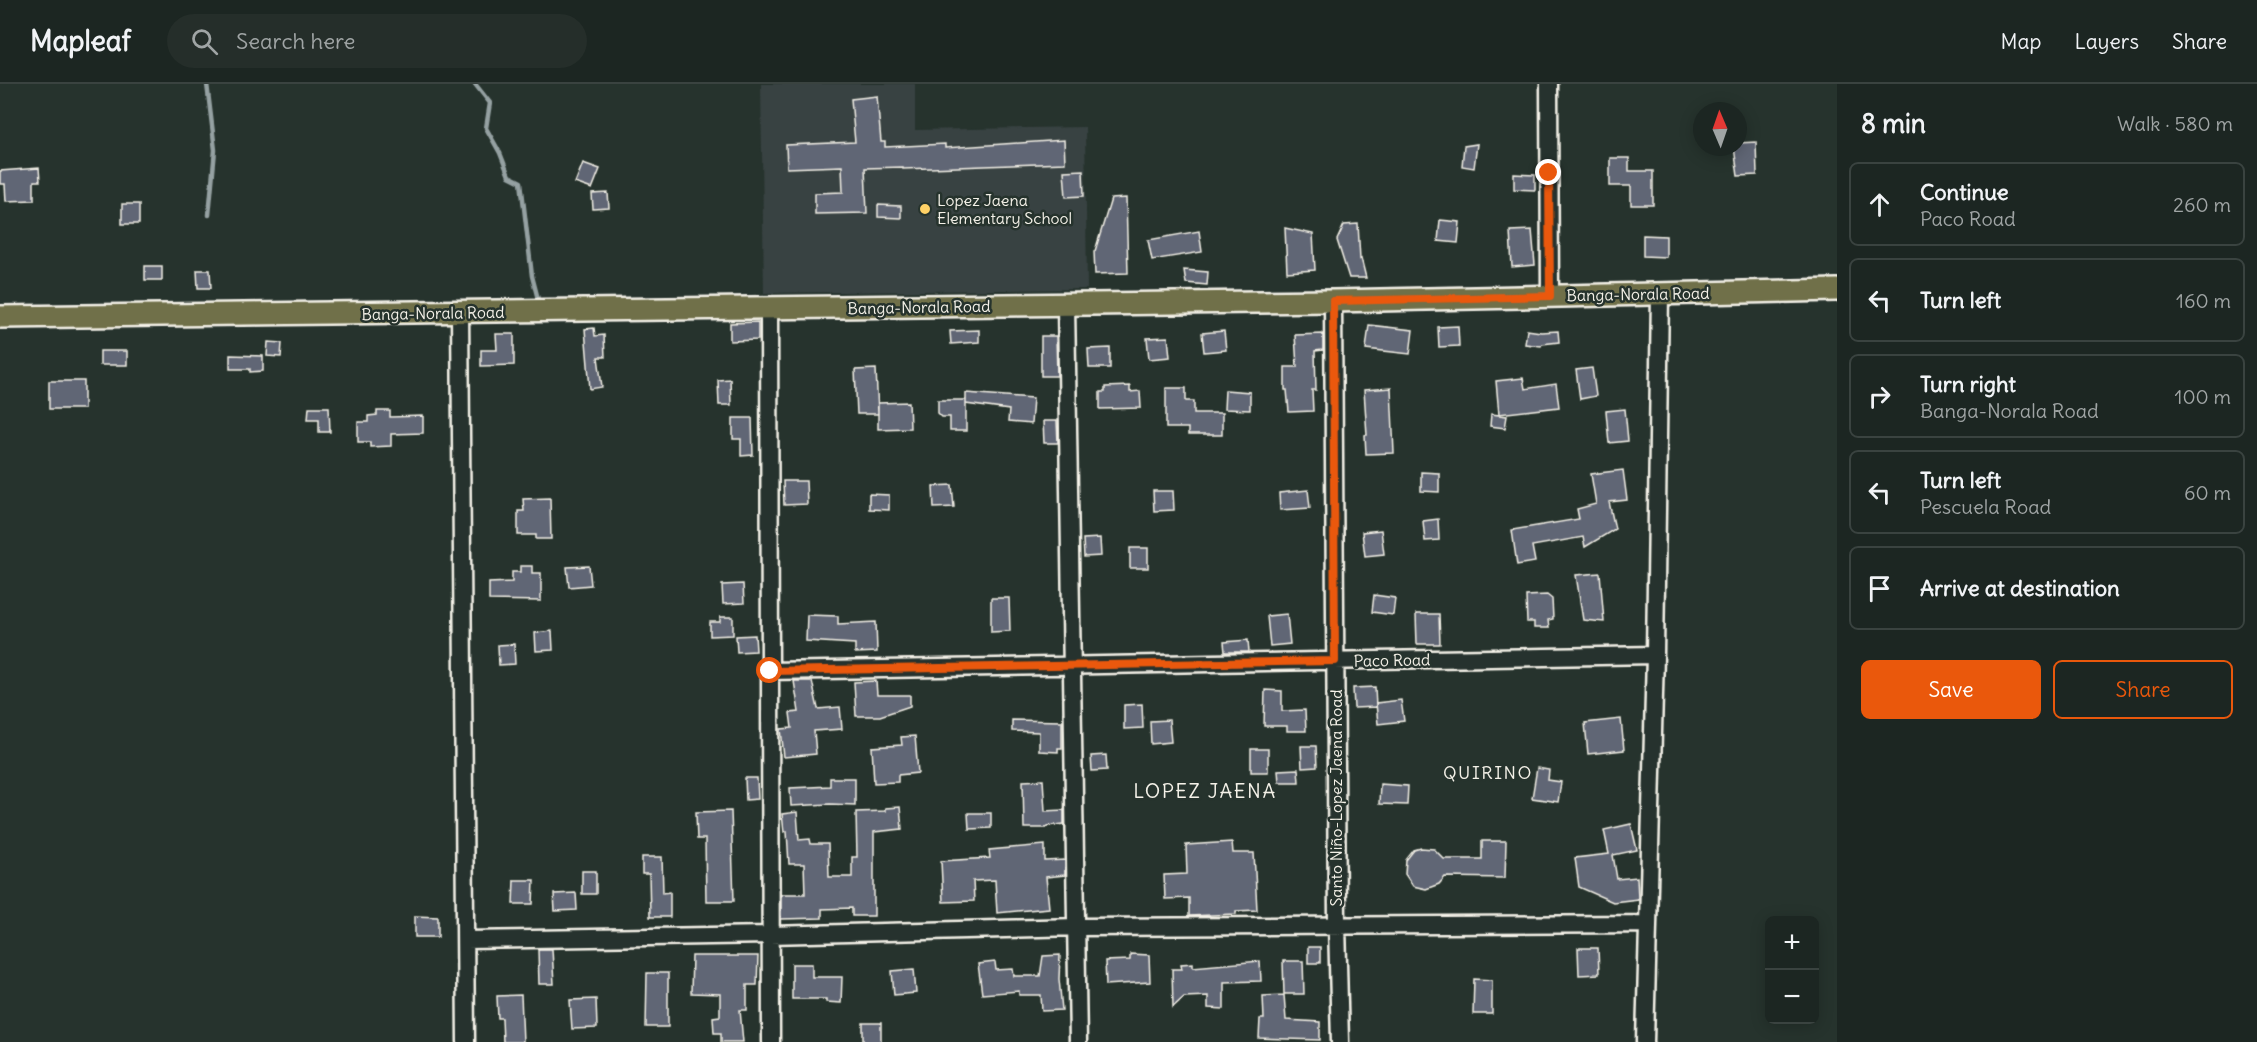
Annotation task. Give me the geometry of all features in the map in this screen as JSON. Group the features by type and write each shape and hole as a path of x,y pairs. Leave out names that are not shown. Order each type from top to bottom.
{"main road":[{"name":"Banga-Norala Road","path":"0,317 1333,301 1837,290"}],"street":[{"path":"1550,84 1550,296"},
{"path":"1645,1042 1655,655 1660,293"},
{"name":"Santo Niño-Lopez Jaena Road","path":"1333,301 1337,924 1340,1042"},
{"path":"1066,304 1071,666 1078,927 1078,1042"},
{"path":"769,309 771,1042"},
{"path":"460,312 466,1042"},
{"name":"Paco Road","path":"770,671 1655,655"},
{"path":"466,940 1078,927 1647,924"}],"shaded area":[{"name":"Lopez Jaena Elementary School","path":"761,84 915,84 915,130 1085,127 1087,289 764,293"}],"building":[{"path":"877,96 881,142 885,142 885,147 945,144 945,148 1064,140 1065,163 903,169 903,167 865,168 867,213 815,214 815,193 843,192 842,166 787,168 786,145 855,142 851,99"},
{"path":"1747,142 1756,142 1757,175 1738,176 1735,156 1747,156"},
{"path":"1477,144 1474,168 1462,166 1464,146"},
{"path":"1610,158 1629,158 1629,171 1653,171 1653,205 1631,205 1631,186 1610,186"},
{"path":"583,163 600,169 592,189 575,183"},
{"path":"39,168 40,181 34,181 34,200 6,201 5,184 0,184 0,171"},
{"path":"1083,170 1084,196 1066,197 1064,171"},
{"path":"1514,174 1535,175 1535,190 1514,189"},
{"path":"608,193 609,208 593,209 592,194"},
{"path":"1126,198 1128,273 1095,274 1094,251 1111,199"},
{"path":"122,204 139,204 139,224 122,224"},
{"path":"878,205 901,206 901,218 878,217"},
{"path":"1440,220 1460,222 1458,243 1438,241"},
{"path":"1358,224 1360,259 1366,278 1349,278 1337,240 1344,225"},
{"path":"1285,228 1313,234 1315,270 1287,272"},
{"path":"1532,230 1535,265 1512,267 1510,231"},
{"path":"1199,231 1202,252 1152,260 1148,240"},
{"path":"1643,235 1666,236 1666,257 1643,256"},
{"path":"145,266 162,266 162,280 145,280"},
{"path":"197,270 210,270 211,288 198,288"},
{"path":"1184,270 1208,272 1207,285 1186,283"},
{"path":"758,322 758,340 730,341 730,323"},
{"path":"1369,325 1413,330 1410,354 1366,349"},
{"path":"1458,326 1459,346 1439,347 1438,327"},
{"path":"594,328 595,336 604,335 605,357 598,357 602,387 590,389 585,329"},
{"path":"979,330 979,342 951,344 950,331"},
{"path":"1527,330 1558,331 1559,342 1541,346 1525,344"},
{"path":"1224,331 1226,350 1204,352 1202,333"},
{"path":"496,334 514,334 514,365 481,366 481,350 497,350"},
{"path":"1323,334 1323,350 1315,351 1316,390 1312,390 1313,411 1289,412 1287,390 1285,390 1285,367 1297,367 1295,335"},
{"path":"1041,336 1056,336 1057,376 1041,376"},
{"path":"1168,337 1170,357 1149,359 1147,338"},
{"path":"268,342 282,343 281,357 267,356"},
{"path":"1110,348 1110,368 1089,368 1088,349"},
{"path":"100,351 127,351 127,365 100,365"},
{"path":"230,355 263,356 263,371 230,369"},
{"path":"1592,368 1596,396 1580,399 1576,370"},
{"path":"876,369 878,414 857,414 855,370"},
{"path":"1523,378 1525,389 1556,384 1559,407 1499,414 1496,381"},
{"path":"730,379 731,405 719,405 718,380"},
{"path":"49,381 84,381 84,409 49,409"},
{"path":"1130,386 1130,392 1140,391 1141,408 1100,409 1100,392 1105,392 1105,387"},
{"path":"1166,388 1186,388 1186,401 1194,401 1194,413 1222,413 1222,435 1188,435 1188,428 1166,428"},
{"path":"1391,388 1394,453 1366,454 1364,390"},
{"path":"1225,390 1250,392 1250,410 1224,409"},
{"path":"966,393 1033,398 1031,424 1008,422 1009,410 966,404"},
{"path":"938,400 966,400 966,431 950,431 950,417 942,417 938,413"},
{"path":"909,402 910,428 878,429 878,403"},
{"path":"309,407 329,407 330,432 319,432 319,419 308,419"},
{"path":"1625,409 1628,441 1609,443 1606,411"},
{"path":"377,411 390,411 390,417 423,416 423,433 391,434 391,446 370,447 370,442 358,442 358,422 368,422 368,416 377,415"},
{"path":"1491,414 1507,416 1505,428 1490,426"},
{"path":"733,418 752,418 753,455 741,456 741,439 733,439"},
{"path":"1043,421 1057,421 1058,443 1044,443"},
{"path":"1623,470 1627,500 1609,502 1615,529 1585,547 1583,537 1532,546 1535,562 1517,565 1512,530 1579,519 1577,509 1596,504 1591,474"},
{"path":"1421,472 1439,473 1439,492 1421,491"},
{"path":"783,481 806,481 807,504 784,505"},
{"path":"952,485 954,507 934,508 933,486"},
{"path":"1308,490 1310,508 1280,510 1279,493"},
{"path":"1153,491 1173,491 1174,510 1154,511"},
{"path":"869,494 889,495 889,510 869,509"},
{"path":"550,498 551,539 536,539 536,535 518,535 518,511 524,511 523,499"},
{"path":"1438,519 1439,540 1425,541 1423,521"},
{"path":"1381,530 1384,554 1365,556 1362,532"},
{"path":"1100,538 1101,556 1084,557 1083,539"},
{"path":"1130,548 1148,548 1148,568 1130,568"},
{"path":"520,566 532,566 532,573 541,573 541,601 489,600 489,583 512,582 512,572 520,572"},
{"path":"589,566 591,585 569,587 567,567"},
{"path":"1600,573 1604,622 1583,620 1576,575"},
{"path":"743,584 744,603 723,604 722,585"},
{"path":"1374,595 1395,598 1393,615 1372,612"},
{"path":"1547,595 1552,599 1553,619 1548,620 1549,628 1534,628 1534,622 1527,622 1526,596"},
{"path":"991,598 1009,598 1010,631 991,632"},
{"path":"1287,614 1290,644 1270,646 1267,616"},
{"path":"1416,614 1439,614 1440,644 1417,644"},
{"path":"807,615 838,616 838,624 876,622 877,652 855,653 855,644 806,641"},
{"path":"720,617 733,617 733,635 710,636 710,622 720,622"},
{"path":"552,631 553,650 536,651 535,633"},
{"path":"755,635 756,651 737,652 736,636"},
{"path":"1248,640 1249,652 1225,652 1224,642"},
{"path":"514,644 515,664 499,665 498,645"},
{"path":"794,681 812,681 818,709 840,707 842,729 814,731 816,754 784,757 781,729 792,728 790,713 799,712"},
{"path":"876,681 877,695 910,695 910,706 880,716 856,716 854,682"},
{"path":"1375,687 1376,707 1354,708 1353,688"},
{"path":"1265,690 1282,691 1282,711 1305,710 1306,731 1287,731 1287,726 1264,726"},
{"path":"1401,700 1404,721 1378,724 1376,703"},
{"path":"1142,704 1143,728 1124,729 1124,705"},
{"path":"1621,719 1624,750 1588,754 1585,723"},
{"path":"1012,720 1062,721 1062,748 1058,748 1058,752 1039,751 1039,732 1012,731"},
{"path":"1169,720 1171,742 1151,744 1150,721"},
{"path":"915,736 918,773 898,775 898,782 874,783 872,747 902,745 901,737"},
{"path":"1301,746 1316,746 1317,767 1302,768"},
{"path":"1251,749 1268,749 1268,772 1251,772"},
{"path":"1106,755 1107,770 1092,771 1091,756"},
{"path":"1537,768 1549,770 1548,780 1561,782 1558,802 1532,798"},
{"path":"1298,769 1299,782 1279,782 1278,770"},
{"path":"745,778 757,778 758,799 746,800"},
{"path":"830,778 855,778 855,805 791,806 790,788 830,786"},
{"path":"1043,780 1045,811 1064,810 1064,824 1046,828 1024,828 1023,781"},
{"path":"1380,784 1408,786 1407,805 1379,804"},
{"path":"900,807 902,829 874,832 874,916 852,916 852,908 822,909 822,918 781,919 781,894 805,894 804,864 789,864 787,831 784,832 782,814 797,812 799,840 810,839 811,844 828,844 829,877 852,877 852,857 857,857 856,812 885,811 885,808"},
{"path":"731,811 734,901 706,901 705,839 697,839 696,812"},
{"path":"968,813 991,813 991,828 969,829"},
{"path":"1631,824 1637,850 1613,855 1617,879 1637,877 1638,899 1613,902 1579,887 1575,858 1609,854 1604,830"},
{"path":"1482,841 1506,841 1505,878 1445,877 1439,884 1426,889 1413,886 1405,874 1406,860 1414,850 1434,849 1444,859 1482,859"},
{"path":"1232,842 1233,853 1254,853 1257,910 1236,911 1236,914 1189,916 1189,898 1165,899 1164,875 1187,874 1186,845"},
{"path":"1045,845 1045,861 1065,860 1065,875 1046,877 1049,908 997,913 995,880 973,881 974,901 943,902 941,861 990,858 989,850"},
{"path":"642,857 662,857 663,893 670,892 670,917 650,917 649,874 642,874"},
{"path":"582,871 596,871 596,894 582,894"},
{"path":"514,880 534,880 533,904 513,904"},
{"path":"576,893 577,910 555,911 554,894"},
{"path":"415,916 438,917 438,937 415,937"},
{"path":"1308,947 1320,947 1320,963 1308,963"},
{"path":"1578,948 1598,948 1599,974 1579,975"},
{"path":"538,949 552,949 554,984 539,984"},
{"path":"1130,954 1149,955 1150,982 1106,985 1105,961 1130,960"},
{"path":"1060,955 1059,979 1062,1010 1042,1011 1041,995 1019,995 1019,991 982,994 978,964 995,962 996,970 1013,969 1014,976 1040,976 1043,956"},
{"path":"692,956 758,956 757,985 747,985 747,1010 740,1010 743,1042 721,1042 721,1033 714,1033 713,1017 720,1016 720,994 691,993"},
{"path":"1260,961 1261,981 1224,982 1224,1009 1208,1008 1208,996 1184,997 1173,1007 1172,969 1182,969 1181,964 1193,963 1193,967"},
{"path":"1283,961 1303,961 1304,994 1284,994"},
{"path":"792,964 812,964 812,977 842,977 841,1003 826,1002 826,999 792,999"},
{"path":"914,969 916,993 894,995 892,971"},
{"path":"647,973 668,973 668,1027 646,1027"},
{"path":"1474,979 1492,980 1492,1014 1473,1014"},
{"path":"521,995 523,1042 503,1042 502,1018 498,1018 497,996"},
{"path":"1284,995 1286,1020 1320,1022 1320,1040 1259,1038 1260,1019 1264,1019 1263,996"},
{"path":"596,999 597,1028 572,1029 570,1000"},
{"path":"863,1023 881,1023 881,1042 863,1042"}],"waterway":[{"path":"207,84 215,150 209,215"},
{"path":"475,84 490,103 486,128 500,153 509,176 521,182 532,276 539,303"}],"place":[{"name":"Lopez Jaena Elementary School","path":"925,209"}],"district":[{"name":"QUIRINO","path":"1488,772"},
{"name":"LOPEZ JAENA","path":"1205,790"}],"route":[{"path":"770,671 1335,661 1333,301 1550,296 1549,173"}]}
